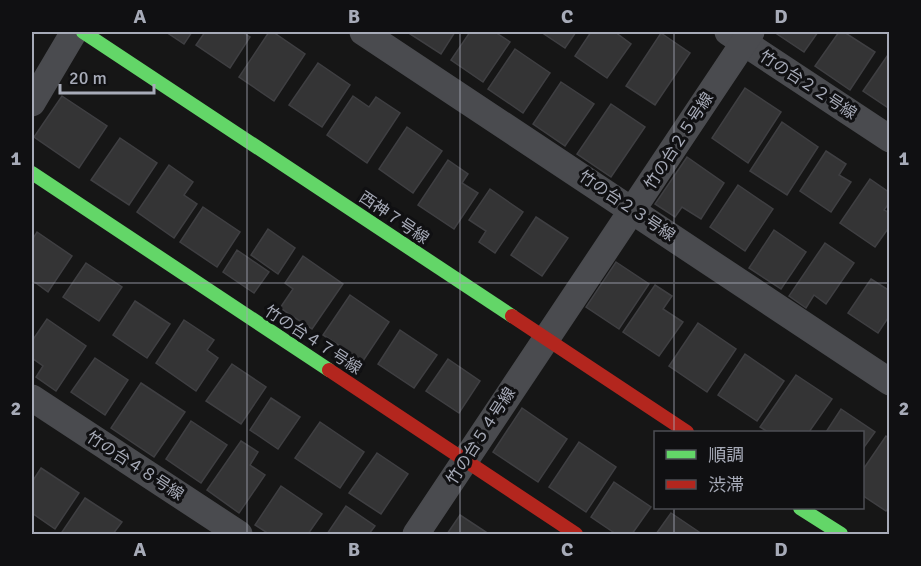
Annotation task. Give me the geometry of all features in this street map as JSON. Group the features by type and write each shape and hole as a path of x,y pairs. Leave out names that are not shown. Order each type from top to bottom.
{"street":[{"path":"32,103 74,32"},
{"name":"西神７号線","path":"83,32 685,431"},
{"name":"竹の台２３号線","path":"363,32 890,382"},
{"name":"竹の台２５号線","path":"545,339 633,211 741,35"},
{"name":"竹の台２２号線","path":"741,35 890,139"},
{"name":"竹の台４７号線","path":"32,173 576,534"},
{"name":"竹の台５４号線","path":"416,534 545,339"},
{"name":"竹の台４８号線","path":"32,398 239,534"},
{"path":"803,509 841,534"}],"building":[{"path":"166,32 192,32 184,44"},
{"path":"205,32 242,32 250,37 230,68 196,45"},
{"path":"269,32 273,32 305,54 274,101 239,77"},
{"path":"407,32 455,32 441,54"},
{"path":"470,32 495,32 510,42 483,82 451,60"},
{"path":"541,32 576,32 565,48"},
{"path":"591,32 615,32 631,44 607,78 575,56"},
{"path":"774,32 818,32 804,52"},
{"path":"839,32 844,32 875,52 850,90 815,66"},
{"path":"661,33 690,53 655,105 626,86"},
{"path":"515,49 550,73 523,113 488,89"},
{"path":"890,52 890,109 863,91"},
{"path":"318,63 350,85 322,127 289,105"},
{"path":"561,82 594,104 565,146 533,124"},
{"path":"745,88 781,112 748,163 712,138"},
{"path":"62,96 107,126 79,168 34,137"},
{"path":"353,96 369,107 376,97 400,113 367,163 327,135"},
{"path":"611,104 645,127 611,177 577,154"},
{"path":"782,122 818,147 787,195 750,171"},
{"path":"407,127 442,151 413,193 379,169"},
{"path":"120,138 157,163 129,205 91,180"},
{"path":"826,151 846,164 839,175 851,182 831,212 800,191"},
{"path":"687,157 724,183 701,219 682,207 675,217 655,204"},
{"path":"448,160 468,174 462,183 478,193 454,229 418,205"},
{"path":"169,165 193,182 184,195 197,204 174,238 137,212"},
{"path":"870,179 890,193 890,202 884,210 890,213 890,226 875,247 840,223"},
{"path":"738,185 773,209 745,251 710,227"},
{"path":"490,189 523,212 495,253 479,242 486,231 469,220"},
{"path":"203,207 240,232 217,267 180,242"},
{"path":"536,217 568,238 542,276 511,255"},
{"path":"268,229 295,248 278,274 251,255"},
{"path":"774,230 806,252 781,289 749,268"},
{"path":"37,232 72,256 48,292 32,280 32,240"},
{"path":"825,243 854,263 826,304 814,295 806,308 789,296"},
{"path":"237,250 269,272 254,293 223,272"},
{"path":"303,256 343,284 312,329 280,308 293,289 285,283"},
{"path":"616,262 649,284 619,329 586,307"},
{"path":"86,263 122,287 99,321 63,297"},
{"path":"871,279 890,291 890,315 878,333 848,313"},
{"path":"655,285 672,296 663,309 683,322 659,356 623,332"},
{"path":"350,295 389,322 363,361 323,335"},
{"path":"135,301 170,324 147,358 113,335"},
{"path":"47,319 86,346 56,391 36,377 43,366 32,358 32,341"},
{"path":"184,320 214,340 207,350 218,358 196,391 156,363"},
{"path":"698,323 736,349 707,392 669,366"},
{"path":"400,330 437,355 414,388 378,364"},
{"path":"745,354 784,381 757,421 718,395"},
{"path":"95,358 128,380 105,415 71,392"},
{"path":"448,359 480,381 459,413 426,391"},
{"path":"232,364 266,387 241,424 206,401"},
{"path":"796,375 832,399 810,431 766,431 760,427"},
{"path":"141,383 185,412 154,457 111,428"},
{"path":"271,398 300,417 278,449 250,430"},
{"path":"522,408 567,439 538,482 493,452"},
{"path":"841,409 875,432 864,447 864,431 827,431"},
{"path":"191,421 227,445 201,483 166,459"},
{"path":"320,422 364,452 340,488 295,458"},
{"path":"886,436 890,439 890,505 886,511 864,496 864,468"},
{"path":"241,441 258,452 250,465 265,475 239,513 207,490"},
{"path":"579,442 616,467 586,512 549,487"},
{"path":"377,453 408,474 381,514 349,493"},
{"path":"41,468 79,493 55,529 32,513 32,482"},
{"path":"614,482 651,507 632,534 616,534 591,517"},
{"path":"281,486 322,514 308,534 269,534 255,525"},
{"path":"85,498 122,522 113,534 65,534 62,532"},
{"path":"346,506 375,526 369,534 327,534"},
{"path":"671,513 702,534 656,534"},
{"path":"460,515 489,534 447,534"}],"traffic: fast":[{"path":"83,32 512,316"},
{"path":"32,173 329,370"},
{"path":"802,509 841,534"}],"traffic: jam":[{"path":"512,316 685,431"},
{"path":"329,370 576,534"}]}
